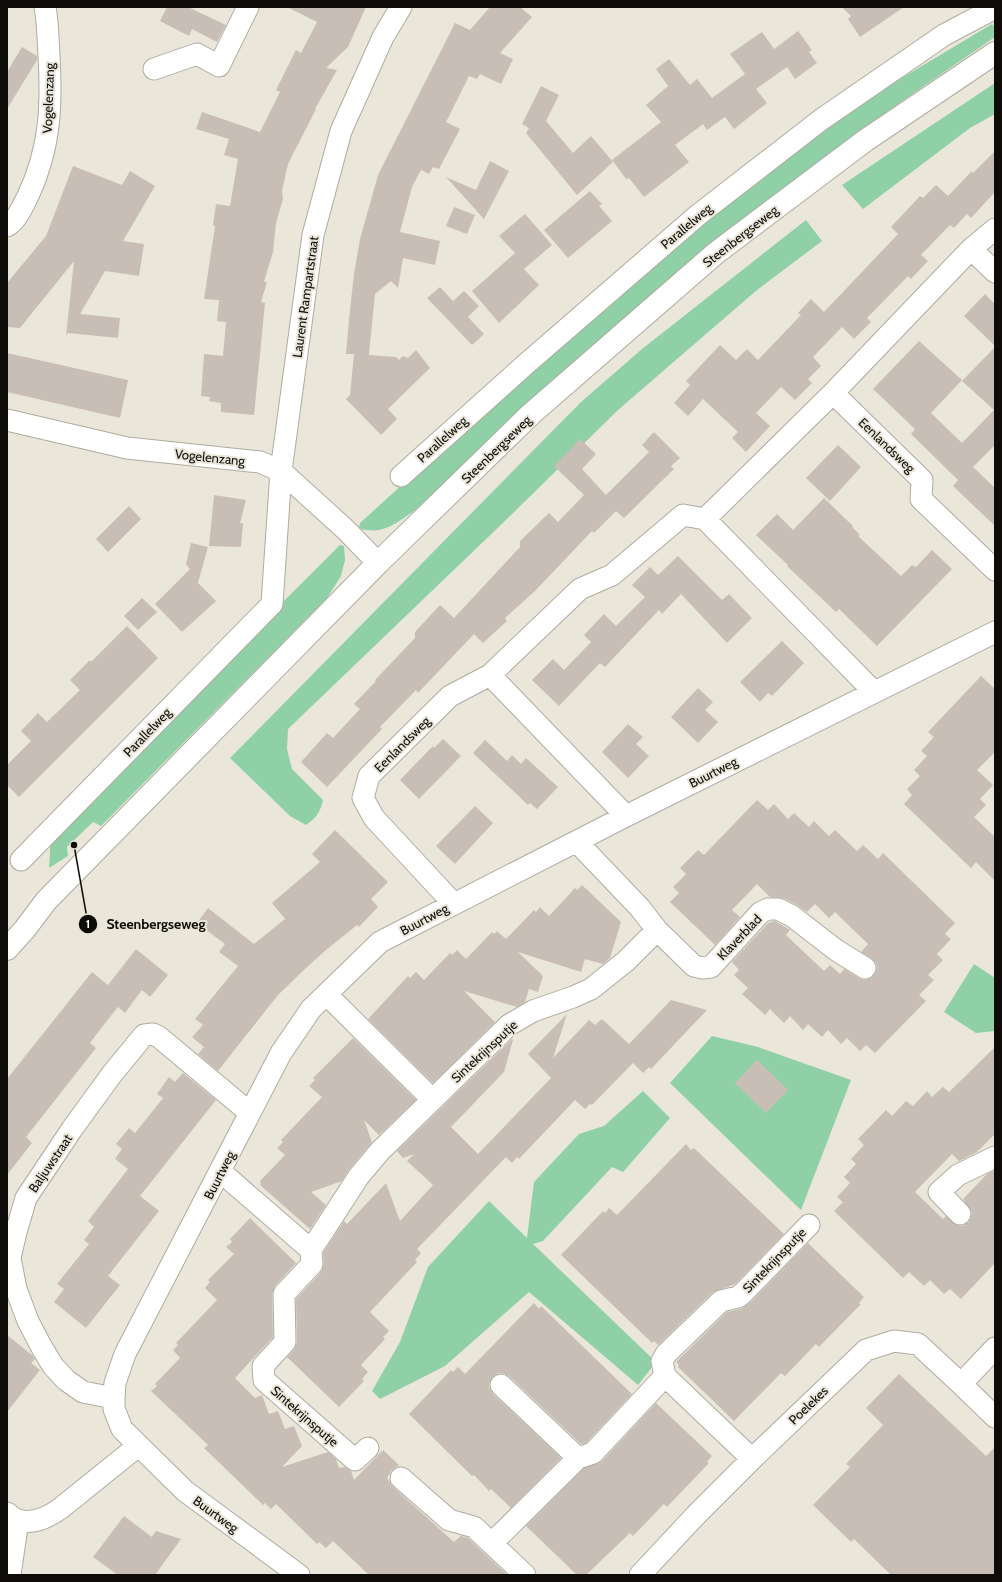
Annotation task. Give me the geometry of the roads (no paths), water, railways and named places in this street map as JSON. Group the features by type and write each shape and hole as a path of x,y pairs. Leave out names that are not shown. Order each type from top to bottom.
{"main road":[{"name":"Steenbergseweg","path":"7,949 25,929 46,901 378,563 531,414 716,253 866,140 995,53"},
{"name":"Steenbergseweg","path":"7,927 46,901"}],"street":[{"name":"Vogelenzang","path":"7,226 19,215 37,176 49,129 51,85 45,7"},
{"path":"154,69 197,54 218,66 248,7"},
{"name":"Laurent Rampartstraat","path":"272,604 281,471 313,235 341,131 383,37 401,7"},
{"name":"Parallelweg","path":"400,476 698,215 822,118 944,36 970,13 995,8"},
{"path":"874,692 705,519 833,393 971,249 995,229"},
{"path":"971,249 995,272"},
{"name":"Eenlandsweg","path":"833,393 922,480 921,499 995,570"},
{"name":"Vogelenzang","path":"7,420 127,448 260,462 281,471 346,530 378,563"},
{"name":"Eenlandsweg","path":"453,903 374,818 363,798 369,776 450,696 490,675 580,589 612,575 682,515 705,519"},
{"name":"Parallelweg","path":"21,860 272,604"},
{"name":"Buurtweg","path":"299,1575 185,1491 138,1446 122,1428 114,1410 114,1398 115,1383 125,1354 221,1172 281,1053 311,1009 380,942 453,903 995,632"},
{"path":"490,675 626,816"},
{"name":"Klaverblad","path":"577,842 640,908 657,930 694,966 703,968 711,967 760,913 768,909 778,909 792,916 836,950 865,968"},
{"name":"Sintekrijnsputje","path":"368,1448 356,1460 264,1380 263,1366 285,1342 284,1294 312,1264 311,1250 359,1176 380,1151 432,1099 509,1025 533,1011 591,989 620,966 657,930"},
{"path":"326,994 432,1099"},
{"name":"Baljuwstraat","path":"114,1398 83,1392 66,1380 53,1366 40,1346 28,1322 16,1289 10,1258 26,1198 103,1086 144,1035 153,1034 158,1037 250,1113"},
{"path":"960,1214 939,1192 958,1175 995,1157"},
{"path":"221,1172 311,1250"},
{"name":"Sintekrijnsputje","path":"665,1376 662,1361 666,1354 721,1301 738,1297 743,1293 808,1225"},
{"name":"Poelekes","path":"640,1575 696,1515 752,1459 866,1350 894,1341 918,1344 995,1417"},
{"path":"961,1384 995,1348"},
{"path":"492,1543 578,1458 593,1453 665,1376 752,1459"},
{"path":"501,1385 578,1458"},
{"path":"10,1575 12,1516 32,1521 48,1517 138,1446"},
{"path":"401,1478 449,1520 474,1527 525,1575"}],"place":[{"name":"Steenbergseweg","path":"74,845"}]}
